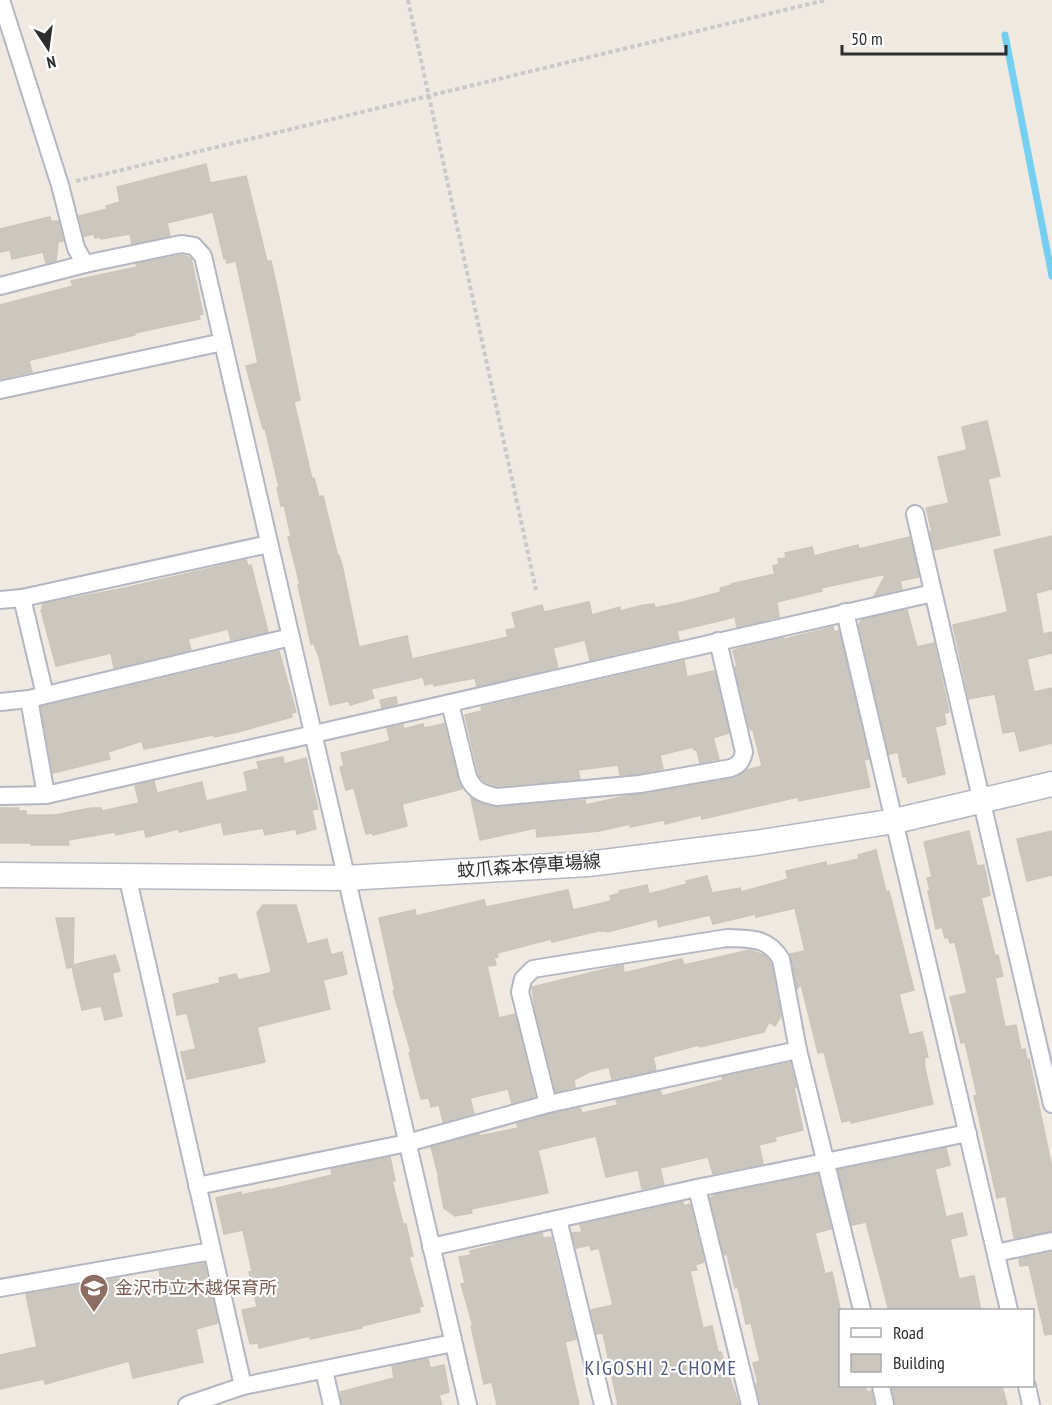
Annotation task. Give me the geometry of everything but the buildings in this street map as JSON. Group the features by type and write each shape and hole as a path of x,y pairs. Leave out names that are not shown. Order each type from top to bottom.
{"main road":[{"name":"蚊爪森本停車場線","path":"0,875 346,878 588,864 755,843 895,821 1052,784"}],"street":[{"path":"1,0 60,185 76,248 85,264"},
{"path":"0,286 85,264 181,244 194,246 203,256 468,1405"},
{"path":"0,390 223,342"},
{"path":"915,514 1052,1104"},
{"path":"0,600 22,598 269,544"},
{"path":"0,796 46,795 933,593"},
{"path":"22,598 37,697 46,795"},
{"path":"845,612 1009,1309"},
{"path":"0,702 37,697 291,638"},
{"path":"450,703 472,786 479,792 497,798 640,784 731,768 738,765 744,752 718,641"},
{"path":"127,876 243,1386"},
{"path":"548,1104 520,992 523,979 533,969 728,939 759,940 775,950 781,959 798,1050 862,1309"},
{"path":"197,1186 407,1143 548,1104 798,1050"},
{"path":"431,1248 697,1188 968,1133"},
{"path":"697,1188 750,1405"},
{"path":"558,1219 603,1405"},
{"path":"996,1253 1052,1241"},
{"path":"0,1288 212,1251"},
{"path":"189,1405 243,1386 453,1343"},
{"path":"324,1370 332,1405"},
{"path":"880,1387 885,1405"},
{"path":"1027,1387 1032,1405"}],"path":[{"path":"408,0 536,590"},
{"path":"60,185 826,0"}],"waterway":[{"path":"1005,35 1052,276"}],"place":[{"name":"金沢市立木越保育所","path":"94,1314"}],"district":[{"name":"KIGOSHI 2-CHOME","path":"661,1368"}]}
